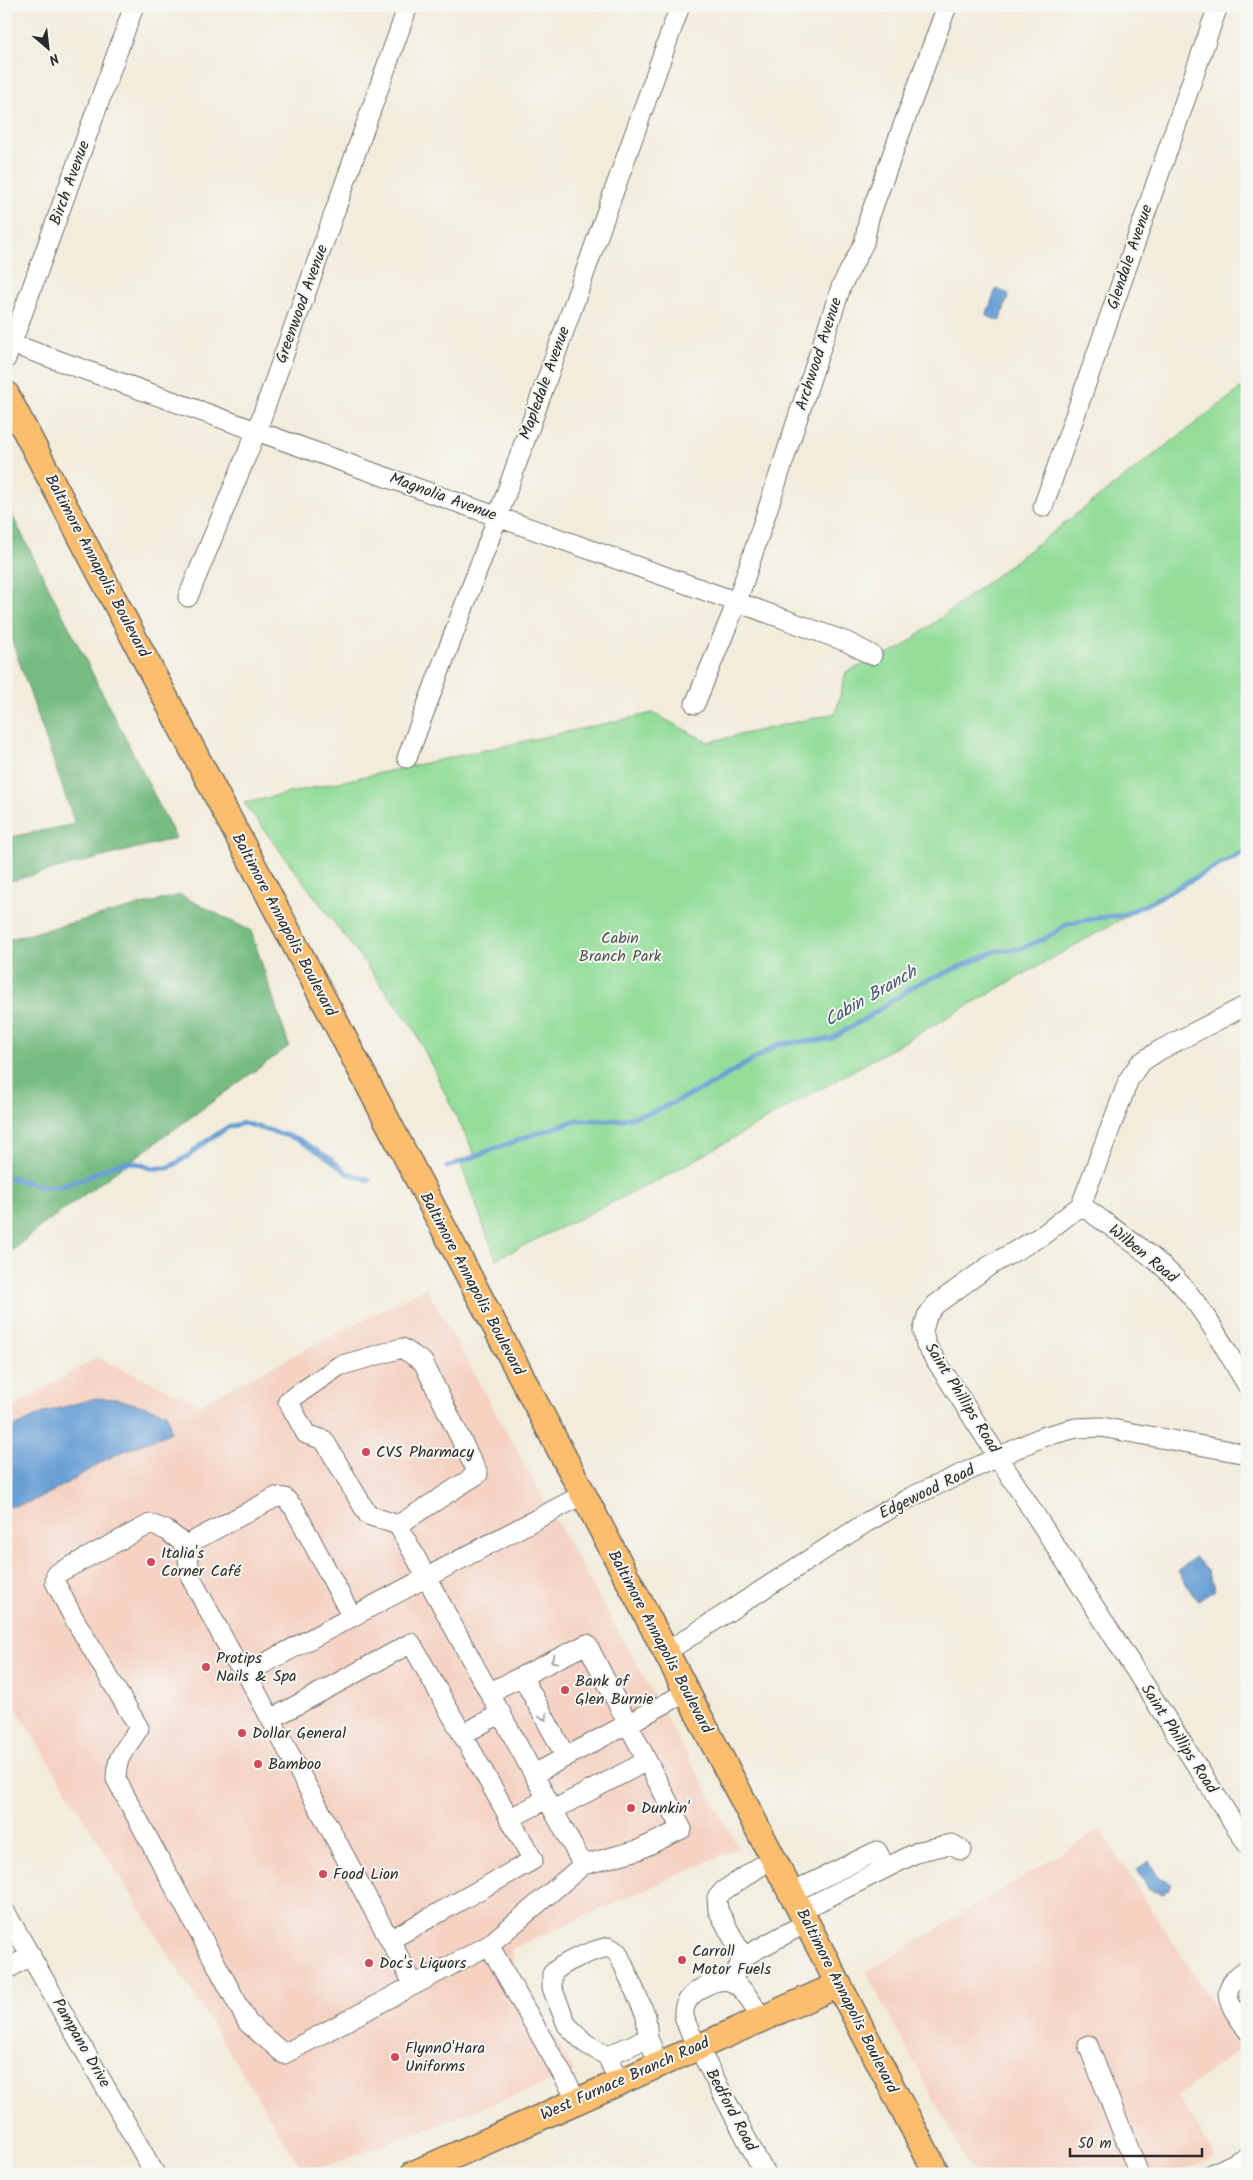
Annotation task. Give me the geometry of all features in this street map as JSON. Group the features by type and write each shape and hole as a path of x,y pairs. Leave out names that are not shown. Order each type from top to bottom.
{"main road":[{"name":"Baltimore Annapolis Boulevard","path":"6,394 687,1692 937,2174"},
{"name":"West Furnace Branch Road","path":"413,2174 838,1984"}],"street":[{"name":"Birch Avenue","path":"9,352 134,6"},
{"name":"Greenwood Avenue","path":"188,597 257,430 408,6"},
{"name":"Mapledale Avenue","path":"407,758 498,516 680,6"},
{"name":"Archwood Avenue","path":"695,704 737,602 841,287 864,244 870,218 947,6"},
{"name":"Glendale Avenue","path":"1043,507 1218,6"},
{"name":"Magnolia Avenue","path":"9,352 257,430 847,642 872,655"},
{"path":"1081,1205 1129,1079 1140,1063 1160,1050 1247,1005"},
{"name":"Wilben Road","path":"1081,1205 1147,1253 1173,1276 1194,1301 1247,1385"},
{"name":"Saint Phillips Road","path":"1081,1205 1042,1235 989,1266 935,1305 927,1316 923,1332 926,1345 1247,1844"},
{"path":"398,1525 478,1474 423,1362 402,1348 339,1366 288,1401 306,1434 324,1440 368,1515 398,1525 583,1865"},
{"name":"Edgewood Road","path":"666,1652 867,1522 911,1497 1042,1437 1076,1428 1101,1427 1247,1454"},
{"path":"246,1673 582,1495"},
{"path":"186,1545 276,1498 285,1498 294,1508 352,1617"},
{"path":"414,1985 246,1673 235,1660 191,1578 186,1545 166,1530 150,1524 56,1574 55,1582 72,1615 139,1728 120,1754 116,1764 116,1780 248,2023 284,2054 414,1985 489,1945 583,1865 638,1850 682,1829 587,1644 490,1692"},
{"path":"271,1719 410,1643 533,1860 390,1940"},
{"path":"522,1676 566,1757"},
{"path":"534,1774 687,1692"},
{"path":"462,1735 501,1714"},
{"path":"509,1819 550,1805 647,1761"},
{"path":"762,2018 739,1987 732,1981 742,1957 799,1909 877,1851 886,1868 920,1850 938,1845 952,1844 962,1850"},
{"path":"742,1957 718,1910 717,1898 723,1891 773,1858"},
{"name":"Pampano Drive","path":"6,1913 155,2174"},
{"path":"489,1945 577,2100"},
{"path":"619,2082 607,2056 585,2043 568,2025 552,1988 552,1974 557,1968 600,1948 609,1947 618,1953 646,2016 648,2038 660,2064"},
{"path":"6,1970 31,1955"},
{"path":"1247,1969 1235,1977 1228,1989 1228,2000 1247,2030"},
{"name":"Bedford Road","path":"732,1981 719,1981 698,1990 685,2005 684,2014 698,2047 765,2174"},
{"path":"607,2056 648,2038"},
{"path":"1088,2046 1139,2174"},
{"path":"1218,2172 1247,2157"}],"shaded area":[{"path":"426,1288 739,1848 511,1949 516,1969 575,2073 305,2174 6,1693 6,1411 97,1357 199,1404"},
{"path":"1100,1830 1242,2048 1177,2096 1216,2157 1178,2174 973,2174 866,1972"}],"green space":[{"name":"Cabin Branch Park","path":"1247,384 1247,848 668,1175 496,1259 460,1162 475,1155 413,1027 244,803 653,713 708,742 836,713 846,672 901,648"},
{"path":"6,503 176,838 6,882 6,838 75,824 6,623"},
{"path":"180,895 251,931 289,1046 37,1229 6,1256 6,940"}],"water":[{"path":"996,289 1009,294 1000,321 986,316"},
{"path":"96,1398 118,1399 167,1413 171,1432 117,1454 50,1493 21,1504 6,1507 6,1431 45,1412"},
{"path":"1195,1557 1208,1571 1215,1590 1199,1600 1193,1595 1178,1571"},
{"path":"1149,1861 1158,1877 1167,1880 1171,1884 1168,1891 1165,1891 1164,1894 1149,1890 1137,1869"}],"waterway":[{"name":"Cabin Branch","path":"447,1167 526,1137 578,1120 620,1120 653,1112 709,1086 779,1044 831,1039 917,984 996,951 1020,949 1046,938 1067,924 1122,915 1145,905 1247,850"},
{"name":"Cabin Branch","path":"6,1176 39,1186 57,1187 88,1177 116,1164 132,1162 151,1168 168,1168 228,1127 244,1123 298,1139 329,1158 347,1173 369,1180"}],"place":[{"name":"CVS Pharmacy","path":"366,1452"},
{"name":"Italia's Corner Café","path":"151,1562"},
{"name":"Protips Nails & Spa","path":"206,1667"},
{"name":"Bank of Glen Burnie","path":"565,1690"},
{"name":"Dollar General","path":"242,1733"},
{"name":"Bamboo","path":"258,1764"},
{"name":"Dunkin'","path":"631,1808"},
{"name":"Food Lion","path":"323,1874"},
{"name":"Carroll Motor Fuels","path":"682,1960"},
{"name":"Doc's Liquors","path":"369,1963"},
{"name":"FlynnO'Hara Uniforms","path":"395,2057"}]}
